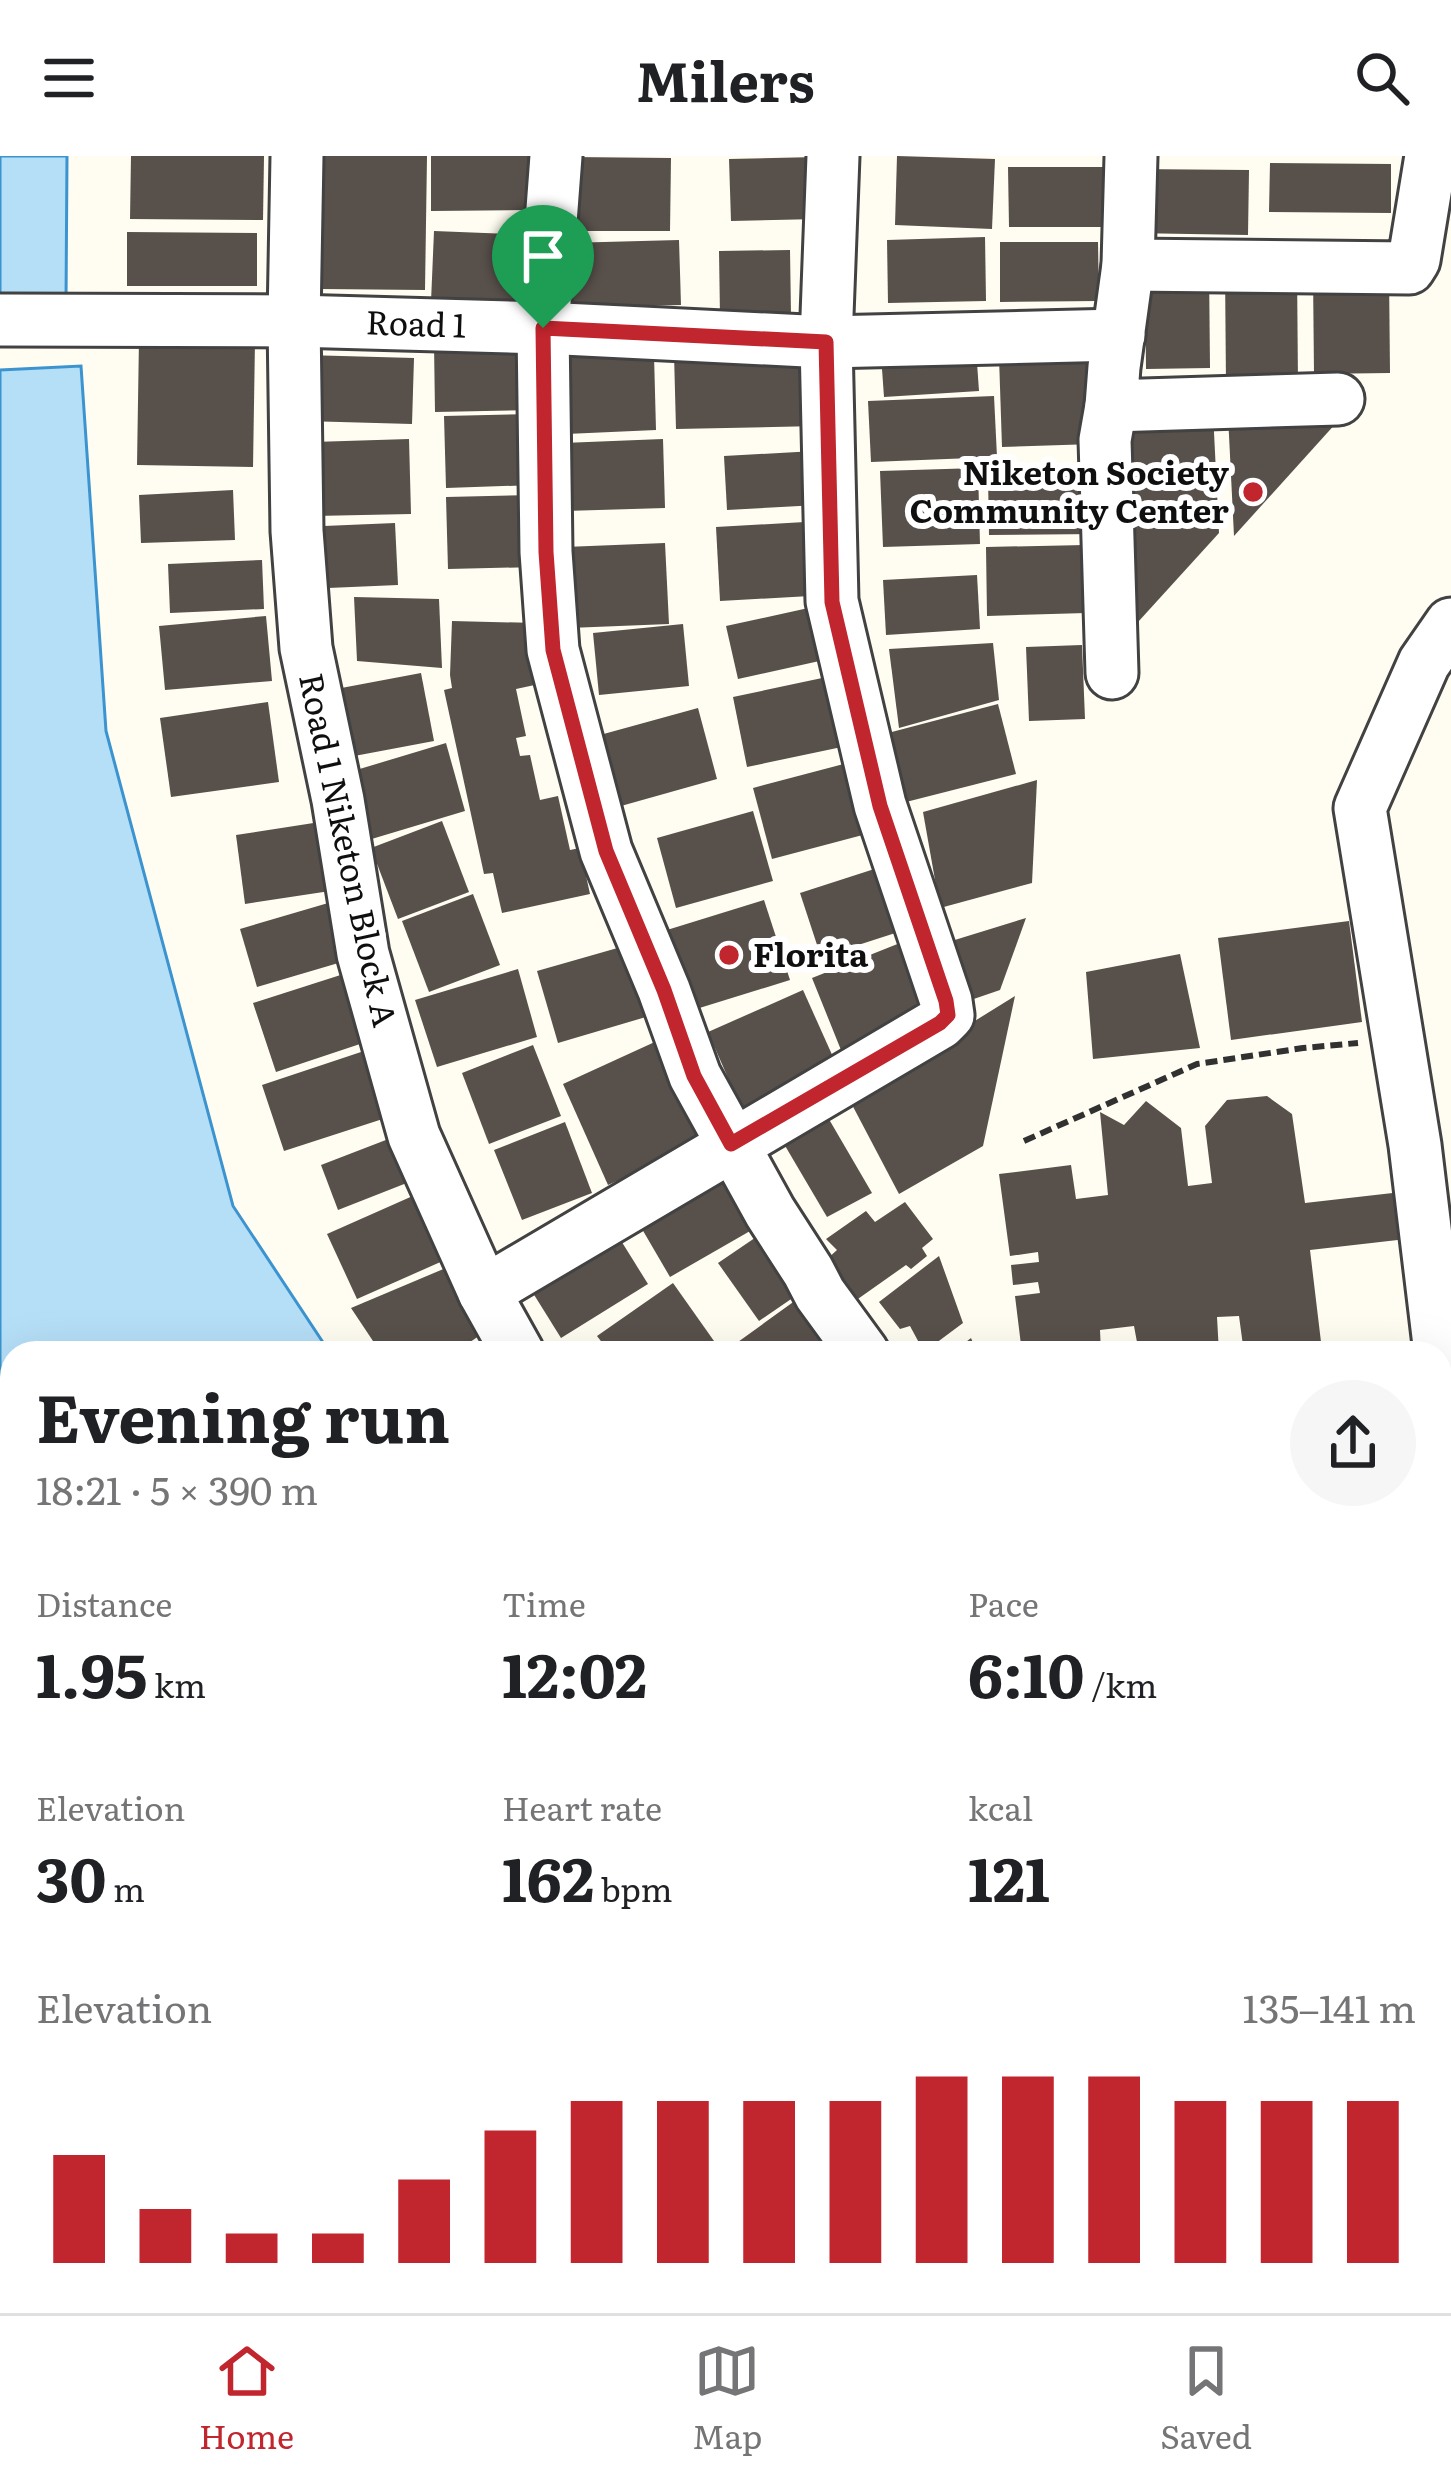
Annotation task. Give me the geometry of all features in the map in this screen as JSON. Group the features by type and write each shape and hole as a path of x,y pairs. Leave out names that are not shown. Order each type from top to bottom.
{"street":[{"name":"Road 1 Niketon Block A","path":"298,156 297,531 305,648 338,800 363,954 414,1136 484,1292 511,1341"},
{"path":"556,156 543,328 546,552 553,650 606,851 694,1076 820,1294 854,1341"},
{"path":"484,1292 948,1015 880,806 832,602 826,342 833,156"},
{"path":"1112,673 1105,440 1128,265 1131,156"},
{"path":"1128,265 1409,268 1431,156"},
{"name":"Road 1","path":"0,320 294,320 826,342 1119,335"},
{"path":"1112,406 1337,399"},
{"path":"1439,1341 1415,1144 1360,808 1424,663 1451,624"}],"path":[{"path":"1024,1141 1196,1064 1398,1040"}],"water":[{"path":"0,156 67,156 66,302 0,301"},
{"path":"81,366 106,731 233,1206 322,1341 0,1341 0,370"}],"building":[{"path":"131,156 264,156 263,220 130,219"},
{"path":"324,156 427,156 425,290 322,289"},
{"path":"431,156 531,156 531,210 431,211"},
{"path":"897,156 995,159 992,229 895,225"},
{"path":"572,157 671,158 670,231 571,231"},
{"path":"817,157 818,219 731,221 729,159"},
{"path":"1270,163 1391,164 1391,213 1269,212"},
{"path":"1008,167 1106,167 1107,227 1009,227"},
{"path":"1133,169 1249,170 1248,235 1132,233"},
{"path":"434,231 537,235 535,306 431,302"},
{"path":"127,232 257,233 257,286 127,286"},
{"path":"985,237 986,301 888,303 887,240"},
{"path":"679,240 681,305 568,308 566,243"},
{"path":"1000,242 1098,242 1099,301 1000,302"},
{"path":"790,250 791,315 720,316 719,251"},
{"path":"1209,267 1210,368 1146,369 1145,268"},
{"path":"1297,268 1298,385 1226,386 1225,269"},
{"path":"1389,273 1390,373 1314,374 1313,274"},
{"path":"139,339 255,341 253,467 137,465"},
{"path":"534,342 535,410 435,412 434,344"},
{"path":"976,349 979,391 884,397 881,355"},
{"path":"815,350 817,426 676,429 674,354"},
{"path":"1092,354 1094,444 1002,447 999,357"},
{"path":"305,355 414,358 412,424 304,421"},
{"path":"654,355 656,430 566,434 567,356"},
{"path":"994,396 997,457 871,462 868,401"},
{"name":"Niketon Society Community Center","path":"1356,401 1234,536 1228,415"},
{"path":"1213,412 1219,533 1128,633 1110,417"},
{"path":"534,414 536,485 446,488 444,416"},
{"path":"409,439 411,514 314,516 313,442"},
{"path":"663,439 665,508 565,511 563,443"},
{"path":"815,451 818,505 727,510 724,456"},
{"path":"978,468 980,544 883,547 880,471"},
{"path":"1097,472 1098,534 989,535 988,475"},
{"path":"233,490 235,540 141,543 139,495"},
{"path":"536,495 537,567 448,569 446,497"},
{"path":"805,522 810,596 720,601 716,527"},
{"path":"395,523 398,585 328,588 324,526"},
{"path":"665,543 669,624 569,628 565,547"},
{"path":"1085,545 1086,613 987,616 986,547"},
{"path":"262,560 264,609 170,613 168,564"},
{"path":"977,575 980,629 886,635 883,580"},
{"path":"354,597 439,599 442,668 357,661"},
{"path":"822,605 833,658 738,679 726,626"},
{"path":"266,616 272,681 165,690 159,626"},
{"path":"452,621 536,623 544,683 516,689 526,736 516,738 520,756 530,755 540,800 558,796 570,850 580,848 590,894 502,913 493,873 484,874 444,690 452,688"},
{"path":"683,624 689,686 599,695 593,633"},
{"path":"993,643 999,700 899,728 889,649"},
{"path":"1082,645 1085,719 1029,721 1026,647"},
{"path":"421,673 434,741 349,757 336,689"},
{"path":"841,674 856,744 747,767 733,697"},
{"path":"268,702 279,782 171,797 160,718"},
{"path":"998,704 1016,774 906,802 888,733"},
{"path":"698,708 717,779 621,806 600,735"},
{"path":"446,743 465,811 365,841 343,774"},
{"path":"855,761 874,832 772,859 753,788"},
{"path":"1037,780 1032,883 940,908 923,812"},
{"path":"753,811 773,881 676,908 657,838"},
{"path":"442,821 469,892 398,919 371,848"},
{"path":"320,822 330,891 245,904 236,835"},
{"path":"896,862 917,926 821,957 800,893"},
{"path":"473,894 500,965 429,992 402,921"},
{"name":"Florita","path":"764,900 790,980 693,1010 667,930"},
{"path":"335,901 352,959 257,987 240,929"},
{"path":"1026,918 1000,990 962,1003 945,943"},
{"path":"1349,921 1362,1022 1231,1040 1218,938"},
{"path":"905,941 930,1004 903,1015 907,1024 841,1050 812,978"},
{"path":"635,943 656,1014 558,1043 537,971"},
{"path":"1180,954 1200,1048 1093,1059 1086,972"},
{"path":"518,969 537,1037 437,1067 415,1000"},
{"path":"353,971 375,1039 276,1072 253,1003"},
{"path":"803,990 838,1068 742,1110 708,1032"},
{"path":"1015,996 983,1146 899,1194 849,1099"},
{"path":"670,1035 716,1137 608,1185 563,1084"},
{"path":"533,1045 561,1116 489,1144 462,1073"},
{"path":"373,1048 395,1115 284,1151 262,1085"},
{"path":"1267,1096 1292,1114 1305,1203 1419,1190 1424,1237 1310,1250 1321,1341 1242,1341 1239,1316 1217,1317 1218,1341 1137,1341 1134,1326 1100,1330 1100,1341 1021,1341 1015,1296 1040,1293 1038,1282 1013,1285 1011,1265 1039,1262 1038,1252 1010,1256 999,1174 1071,1165 1076,1199 1108,1195 1100,1112 1124,1125 1146,1101 1181,1128 1188,1186 1212,1183 1205,1126 1227,1100"},
{"path":"823,1109 872,1193 827,1217 784,1144"},
{"path":"565,1122 592,1193 522,1220 494,1150"},
{"path":"404,1133 422,1177 338,1210 321,1165"},
{"path":"729,1163 764,1223 670,1277 635,1217"},
{"path":"424,1191 454,1256 357,1299 327,1234"},
{"path":"905,1202 933,1239 922,1248 927,1256 855,1301 826,1260 837,1250 826,1239 866,1211 875,1222"},
{"path":"610,1223 648,1284 561,1338 523,1277"},
{"path":"765,1231 797,1295 759,1321 718,1263"},
{"path":"939,1256 963,1323 939,1341 918,1341 910,1326 900,1329 879,1302"},
{"path":"460,1262 495,1325 472,1341 373,1341 351,1308"},
{"path":"821,1282 841,1341 739,1341"},
{"path":"673,1283 714,1341 601,1341 597,1336"}],"place":[{"name":"Niketon Society Community Center","path":"1253,492"},
{"name":"Florita","path":"729,955"}],"route":[{"path":"543,328 826,342 832,602 880,806 948,1015 731,1144 694,1076 606,851 553,650 546,552 543,328"}]}
